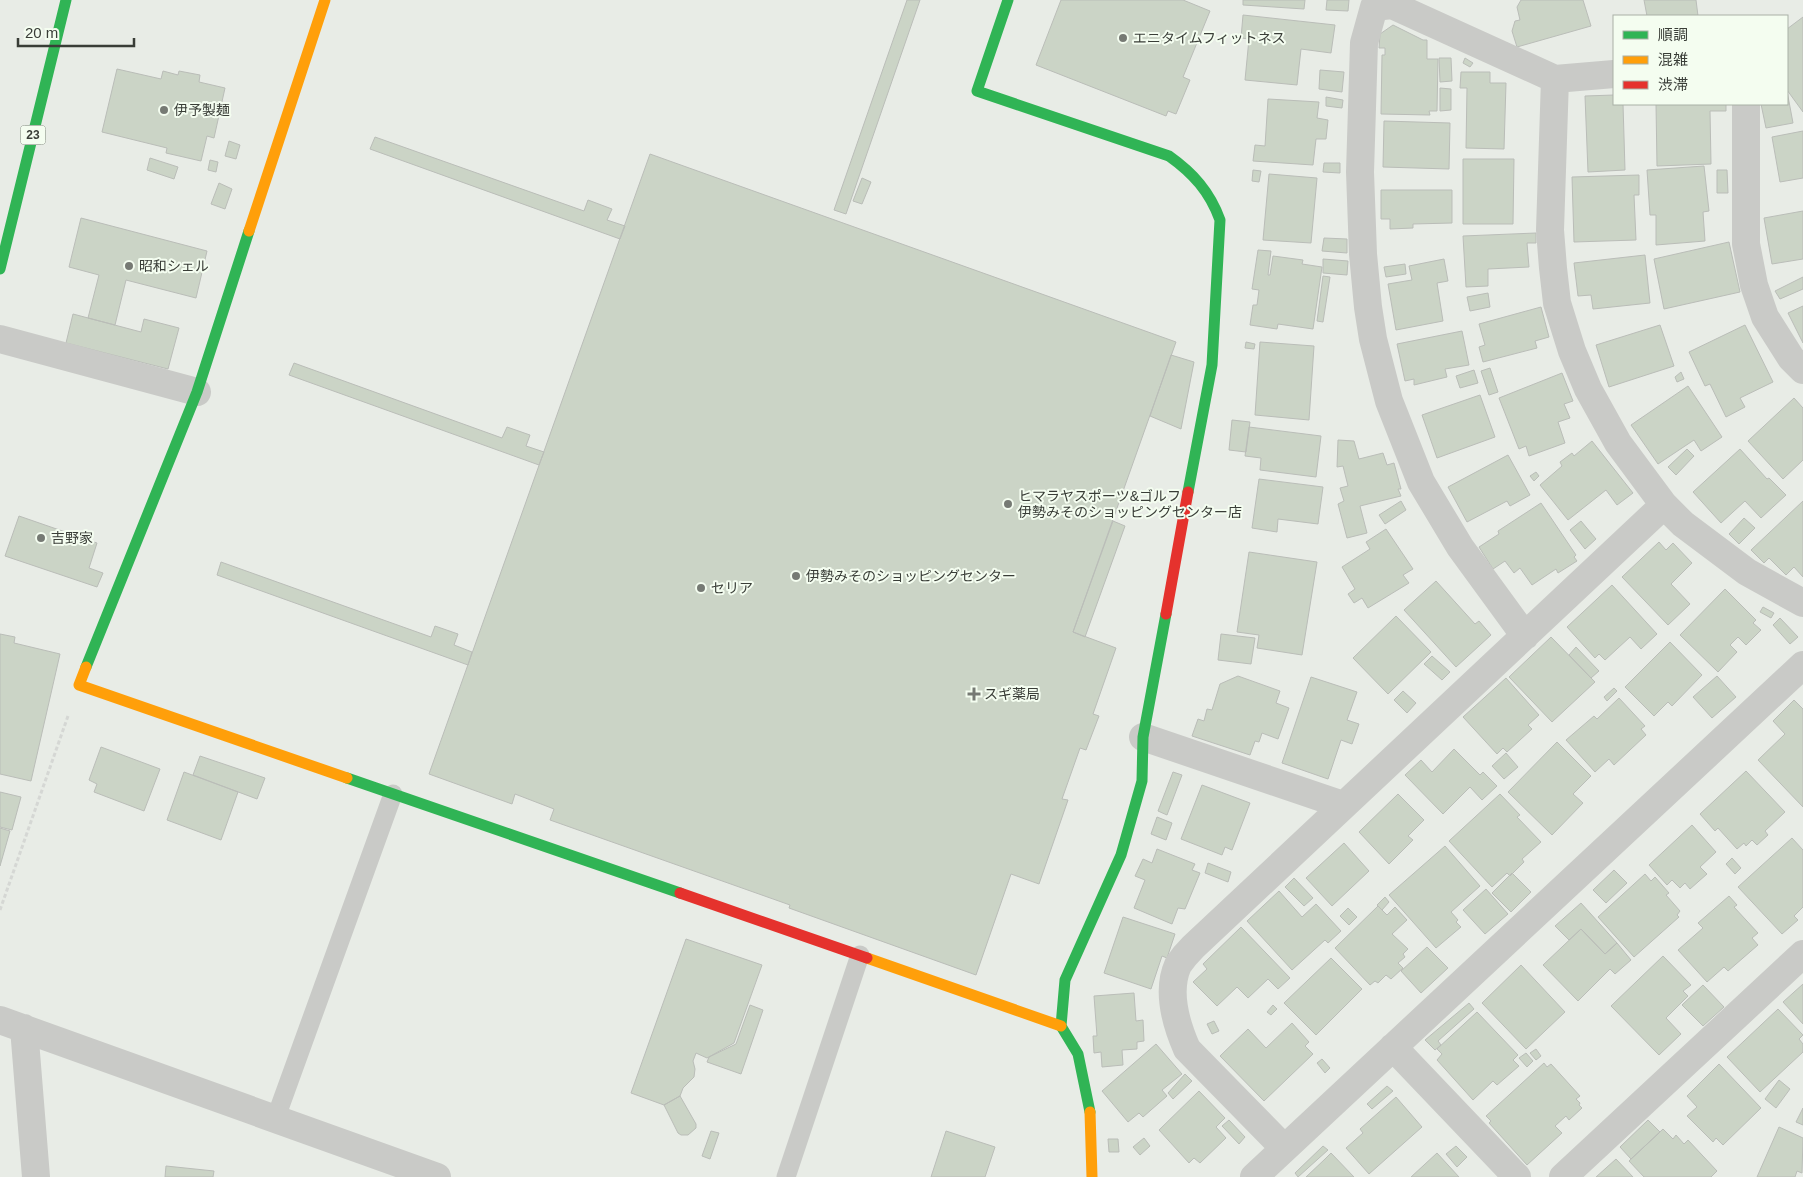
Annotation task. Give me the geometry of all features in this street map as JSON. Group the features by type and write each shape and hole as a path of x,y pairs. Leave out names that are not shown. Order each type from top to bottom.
{"main road":[{"name":"23","path":"0,269 66,0"},
{"path":"325,0 197,392 79,685 1060,1026 1078,1054 1090,1112 1092,1177"},
{"path":"1008,0 976,91 1169,156 1186,167 1209,194 1216,205 1220,220 1212,365 1143,737 1142,781 1121,855 1065,980 1060,1026"}],"street":[{"path":"1525,636 1460,547 1421,482 1389,401 1373,339 1363,254 1360,172 1364,44 1374,7 1392,5 1555,79 1613,74"},
{"path":"1555,79 1550,230 1557,302 1572,351 1588,389 1618,443 1664,505 1682,524 1747,572 1803,602"},
{"path":"1746,105 1746,244 1754,285 1765,317 1791,358 1803,370"},
{"path":"0,339 197,392"},
{"path":"1284,1148 1187,1049 1179,1030 1172,984 1179,964 1193,947 1343,805 1664,505"},
{"path":"1254,1177 1803,665"},
{"path":"1143,737 1343,805"},
{"path":"1563,1177 1803,954"},
{"path":"36,1177 12,1024 437,1177"},
{"path":"1393,1046 1517,1177"}],"lane":[{"path":"275,1120 393,794"},
{"path":"786,1177 860,955"}],"path":[{"path":"0,910 79,685"}],"building":[{"path":"907,0 920,0 846,214 834,210"},
{"name":"エニタイムフィットネス","path":"1061,0 1183,0 1210,11 1183,77 1190,80 1176,114 1168,111 1166,116 1036,65"},
{"path":"1243,0 1305,0 1304,9 1243,5"},
{"path":"1327,0 1349,0 1348,11 1326,10"},
{"path":"1521,0 1583,0 1591,26 1517,47 1512,31 1515,21 1520,20 1517,7"},
{"path":"1644,0 1696,0 1698,15 1647,15"},
{"path":"1243,15 1335,25 1331,53 1301,49 1297,85 1245,80 1249,39 1241,38"},
{"path":"1803,17 1803,112 1788,91 1788,28"},
{"path":"1393,25 1423,40 1427,40 1427,59 1438,59 1437,111 1429,111 1430,115 1381,114 1382,55 1385,55 1385,48 1379,48 1380,34"},
{"path":"1439,58 1451,58 1452,81 1440,82"},
{"path":"1465,58 1473,63 1470,67 1463,63"},
{"name":"伊予製麺","path":"117,69 161,79 163,71 178,75 179,71 200,75 199,82 225,88 214,138 207,136 201,161 166,153 167,148 102,132"},
{"path":"1320,70 1344,72 1342,92 1319,89"},
{"path":"1461,72 1490,72 1490,83 1506,83 1504,149 1466,148 1467,88 1460,88"},
{"path":"1440,88 1451,89 1451,110 1440,111"},
{"path":"1613,95 1613,105 1623,105 1625,170 1588,172 1585,96"},
{"path":"1788,96 1793,123 1766,128 1761,105 1788,105"},
{"path":"1326,97 1343,100 1342,108 1326,106"},
{"path":"1268,99 1319,102 1317,118 1328,120 1326,139 1316,139 1313,165 1253,161 1255,145 1265,146"},
{"path":"1656,105 1726,105 1726,111 1710,111 1711,164 1657,166"},
{"path":"1384,121 1450,123 1449,169 1383,167"},
{"path":"1803,131 1803,178 1780,182 1772,137"},
{"path":"375,137 584,211 588,200 612,209 607,220 625,226 620,239 370,149"},
{"path":"229,141 240,145 236,159 225,156"},
{"name":"伊勢みそのショッピングセンター","path":"650,154 1176,342 1073,632 1116,648 1093,714 1099,716 1086,750 1080,748 1062,799 1068,800 1039,884 1011,874 976,975 789,908 790,905 550,820 554,809 515,794 512,804 429,774"},
{"path":"150,158 178,167 174,179 147,170"},
{"path":"1463,159 1514,159 1513,224 1463,224"},
{"path":"210,160 218,162 216,172 208,170"},
{"path":"1324,163 1340,163 1340,173 1323,172"},
{"path":"1704,166 1709,211 1703,212 1705,241 1656,245 1656,215 1650,215 1647,170"},
{"path":"1253,170 1261,171 1259,182 1252,181"},
{"path":"1717,170 1727,170 1728,193 1717,193"},
{"path":"1269,174 1317,178 1311,243 1263,240"},
{"path":"1639,175 1639,195 1634,195 1636,240 1574,242 1572,177"},
{"path":"862,178 871,182 862,204 853,201"},
{"path":"219,183 232,189 225,209 211,204"},
{"path":"1381,190 1452,190 1452,223 1413,224 1413,228 1390,229 1390,219 1381,219"},
{"path":"1803,211 1803,259 1772,264 1764,218"},
{"path":"81,218 207,251 196,298 126,280 115,325 88,318 99,275 69,267"},
{"path":"1536,233 1536,243 1527,243 1529,267 1488,269 1488,286 1466,287 1463,236"},
{"path":"1324,238 1347,239 1347,253 1322,251"},
{"path":"1729,242 1740,292 1664,309 1654,259"},
{"path":"1258,250 1271,251 1268,275 1270,275 1273,256 1303,260 1302,264 1322,267 1313,329 1278,324 1277,329 1250,325 1253,305 1257,305 1259,290 1252,289"},
{"path":"1645,255 1650,303 1593,309 1591,295 1578,296 1574,263"},
{"path":"1323,259 1348,261 1347,275 1323,273"},
{"path":"1444,259 1448,281 1437,283 1443,321 1396,330 1388,284 1412,280 1409,266"},
{"path":"1405,264 1406,274 1386,277 1384,267"},
{"path":"1323,276 1330,277 1323,322 1317,321"},
{"path":"1803,277 1803,289 1780,299 1775,291"},
{"path":"1488,293 1490,307 1470,311 1467,297"},
{"path":"1803,306 1803,343 1788,313"},
{"path":"1541,307 1549,337 1535,341 1537,348 1483,362 1479,347 1485,345 1479,324"},
{"path":"73,314 141,332 144,319 179,328 168,369 66,343"},
{"path":"1660,325 1674,366 1609,387 1596,345"},
{"path":"1745,325 1773,382 1740,398 1745,407 1726,417 1710,384 1705,386 1689,352"},
{"path":"1462,331 1469,365 1445,369 1447,377 1414,385 1414,379 1405,381 1397,344"},
{"path":"1246,342 1255,344 1254,349 1245,348"},
{"path":"1260,342 1314,346 1309,420 1255,415"},
{"path":"1171,355 1194,362 1181,429 1150,416"},
{"path":"294,363 502,438 507,427 530,435 526,446 544,452 539,465 289,375"},
{"path":"1490,368 1498,392 1489,395 1481,371"},
{"path":"1474,370 1478,383 1460,388 1456,376"},
{"path":"1681,372 1684,379 1677,382 1675,377"},
{"path":"1562,373 1573,401 1564,404 1570,418 1558,422 1565,443 1529,456 1526,446 1519,449 1499,398"},
{"path":"1688,386 1722,437 1701,451 1694,440 1658,464 1631,425"},
{"path":"1480,395 1495,437 1437,458 1422,415"},
{"path":"1794,398 1803,408 1803,460 1783,479 1748,441"},
{"path":"1232,420 1250,422 1246,452 1229,450"},
{"path":"1249,427 1321,436 1316,477 1260,470 1261,458 1245,456"},
{"path":"1338,440 1354,441 1359,459 1383,453 1387,465 1394,463 1401,489 1398,489 1401,496 1360,506 1367,533 1347,538 1338,504 1344,501 1340,488 1348,486 1343,466 1337,467"},
{"path":"1592,441 1633,493 1617,505 1606,490 1568,520 1540,485 1562,466 1560,462 1572,453 1574,456"},
{"path":"1687,449 1694,456 1676,475 1668,467"},
{"path":"1740,449 1767,479 1769,478 1786,495 1761,518 1745,501 1721,523 1693,492"},
{"path":"1508,455 1530,495 1510,506 1507,501 1467,522 1448,487"},
{"path":"1536,472 1539,476 1534,481 1530,476"},
{"path":"1259,479 1323,487 1318,524 1278,519 1277,532 1252,528"},
{"path":"1401,501 1406,510 1385,524 1379,515"},
{"path":"1803,501 1803,577 1794,567 1786,575 1769,558 1764,563 1751,550"},
{"path":"1541,503 1576,555 1574,557 1577,561 1558,573 1556,569 1532,585 1520,568 1514,573 1505,561 1493,569 1479,547 1499,534 1498,531"},
{"path":"19,516 97,543 89,568 103,573 97,587 5,556"},
{"path":"1744,518 1755,528 1739,544 1729,534"},
{"path":"1113,521 1125,526 1085,637 1073,632"},
{"path":"1581,521 1596,539 1585,549 1570,530"},
{"path":"1386,529 1413,569 1403,575 1409,583 1368,608 1362,598 1354,603 1348,594 1355,589 1342,567 1370,549 1366,542"},
{"path":"1659,542 1666,550 1673,543 1692,563 1671,584 1690,604 1668,625 1622,577"},
{"path":"1249,552 1317,562 1302,655 1257,648 1259,635 1237,632"},
{"path":"221,562 431,637 435,626 458,634 454,645 472,652 468,665 217,575"},
{"path":"1436,581 1475,624 1479,621 1491,635 1456,667 1404,610"},
{"path":"1612,585 1657,634 1641,649 1630,637 1605,660 1599,654 1595,658 1567,627"},
{"path":"1725,589 1756,620 1753,623 1761,630 1746,645 1738,637 1730,645 1737,652 1718,672 1680,635"},
{"path":"1763,607 1774,613 1771,618 1760,612"},
{"path":"1396,616 1431,652 1388,694 1353,658"},
{"path":"1780,618 1798,637 1790,644 1773,625"},
{"path":"0,634 15,637 14,643 60,654 31,781 0,774"},
{"path":"1221,634 1255,638 1251,664 1218,660"},
{"path":"1551,637 1595,682 1552,722 1509,677"},
{"path":"1670,642 1702,675 1672,706 1668,702 1654,716 1625,687"},
{"path":"1576,647 1599,671 1591,678 1569,655"},
{"path":"1432,656 1450,672 1442,680 1424,664"},
{"path":"1238,676 1280,691 1276,703 1289,708 1278,739 1262,733 1259,742 1255,741 1250,755 1192,736 1198,719 1204,721 1207,709 1212,710 1220,684"},
{"path":"1717,676 1736,697 1712,718 1693,697"},
{"path":"1311,677 1357,692 1347,720 1359,724 1352,744 1341,740 1328,779 1282,763"},
{"path":"1506,678 1539,715 1528,725 1532,729 1507,752 1503,748 1497,754 1463,717"},
{"path":"1614,688 1617,691 1607,701 1604,697"},
{"path":"1403,691 1416,703 1407,713 1394,700"},
{"path":"1619,698 1645,726 1641,729 1646,735 1614,765 1609,759 1595,772 1566,740 1594,716 1597,719"},
{"path":"1794,700 1803,709 1803,807 1758,760 1785,734 1773,721"},
{"path":"1557,742 1591,776 1573,794 1583,803 1552,835 1508,792"},
{"path":"101,747 160,769 144,811 94,792 97,784 89,780"},
{"path":"1454,749 1480,775 1483,772 1497,786 1482,800 1470,787 1443,814 1405,775 1421,760 1432,772"},
{"path":"1506,753 1518,767 1504,779 1492,766"},
{"path":"200,756 265,778 257,799 193,775"},
{"path":"1746,771 1785,812 1765,831 1768,835 1757,845 1752,840 1746,846 1744,843 1737,849 1718,828 1715,831 1700,814"},
{"path":"184,772 238,792 221,840 167,820"},
{"path":"1173,772 1182,775 1167,815 1158,811"},
{"path":"1202,785 1250,803 1232,850 1225,847 1222,855 1181,839"},
{"path":"0,792 21,797 12,830 0,827"},
{"path":"1398,794 1424,820 1408,836 1413,840 1389,864 1359,832"},
{"path":"1500,794 1520,815 1517,817 1541,842 1522,859 1524,862 1510,876 1507,873 1492,887 1449,841"},
{"path":"1157,817 1172,823 1166,840 1151,834"},
{"path":"1692,825 1716,852 1700,867 1707,874 1690,889 1685,883 1680,888 1672,880 1667,885 1649,865"},
{"path":"0,828 10,831 0,866"},
{"path":"1792,838 1803,850 1803,907 1794,916 1798,920 1782,934 1738,887"},
{"path":"1344,843 1369,871 1332,906 1306,878"},
{"path":"1445,846 1480,886 1451,912 1461,927 1436,948 1389,895"},
{"path":"1157,849 1195,864 1192,870 1200,873 1185,909 1178,908 1172,924 1134,908 1145,880 1135,876 1143,859 1152,863"},
{"path":"1732,858 1741,868 1735,874 1726,864"},
{"path":"1208,863 1231,872 1228,882 1205,873"},
{"path":"1614,870 1627,883 1606,903 1593,890"},
{"path":"1512,873 1531,892 1511,912 1492,893"},
{"path":"1645,874 1651,881 1655,877 1669,893 1666,895 1680,911 1677,915 1679,917 1634,957 1598,917"},
{"path":"1294,878 1313,898 1304,906 1285,887"},
{"path":"1486,889 1508,914 1485,934 1463,910"},
{"path":"1279,891 1302,917 1316,904 1341,931 1328,943 1325,940 1292,970 1247,921"},
{"path":"1729,896 1737,905 1734,907 1758,933 1752,938 1758,945 1728,971 1724,967 1707,982 1678,950 1703,928 1698,923"},
{"path":"1385,897 1389,902 1382,910 1377,905"},
{"path":"1581,903 1617,943 1605,954 1581,929 1569,940 1555,926"},
{"path":"1378,906 1387,915 1395,907 1407,920 1392,934 1408,949 1403,954 1405,957 1398,963 1403,968 1391,979 1386,975 1378,983 1375,981 1370,985 1335,948"},
{"path":"1348,908 1357,917 1349,925 1340,916"},
{"path":"1123,917 1175,934 1167,958 1162,956 1151,989 1104,973"},
{"path":"1241,927 1290,978 1278,989 1268,979 1248,998 1237,987 1217,1006 1193,982 1207,969 1203,964"},
{"path":"1581,929 1605,954 1617,943 1631,960 1615,974 1610,969 1578,1001 1543,965"},
{"path":"686,939 762,965 734,1043 707,1058 696,1053 693,1061 694,1077 683,1088 680,1096 664,1105 631,1093"},
{"path":"1427,947 1448,968 1421,993 1401,971"},
{"path":"1663,956 1691,985 1683,991 1688,996 1666,1018 1681,1034 1659,1055 1611,1006"},
{"path":"1331,958 1362,989 1316,1035 1284,1003"},
{"path":"1521,965 1565,1012 1526,1049 1482,1003"},
{"path":"1803,984 1803,1024 1783,1002"},
{"path":"1703,985 1724,1007 1703,1026 1682,1005"},
{"path":"1134,993 1136,1021 1143,1020 1144,1041 1137,1042 1137,1049 1122,1050 1123,1065 1102,1067 1101,1052 1094,1053 1093,1036 1097,1036 1094,996"},
{"path":"1469,1003 1474,1009 1438,1041 1441,1045 1435,1050 1425,1040"},
{"path":"750,1005 763,1010 741,1074 707,1062 709,1057 736,1044"},
{"path":"1273,1005 1277,1009 1271,1015 1267,1012"},
{"path":"1778,1009 1803,1035 1799,1039 1803,1044 1803,1052 1760,1092 1727,1057"},
{"path":"1477,1012 1518,1055 1513,1060 1519,1066 1497,1085 1493,1081 1473,1100 1437,1060 1442,1054 1437,1049"},
{"path":"1214,1021 1219,1031 1212,1034 1207,1024"},
{"path":"1292,1023 1309,1042 1305,1046 1313,1054 1264,1101 1220,1056 1248,1029 1266,1048"},
{"path":"1156,1044 1182,1074 1162,1090 1167,1096 1143,1117 1139,1113 1128,1122 1102,1091"},
{"path":"1536,1049 1541,1056 1536,1060 1530,1053"},
{"path":"1526,1053 1533,1061 1527,1067 1519,1058"},
{"path":"1322,1059 1330,1068 1325,1073 1317,1063"},
{"path":"1544,1063 1547,1067 1551,1064 1580,1096 1576,1099 1582,1108 1569,1120 1566,1116 1555,1126 1562,1133 1527,1165 1489,1123 1491,1121 1486,1116"},
{"path":"1719,1064 1761,1108 1723,1145 1716,1138 1713,1142 1687,1116 1697,1107 1687,1096"},
{"path":"1185,1074 1192,1081 1173,1099 1168,1093"},
{"path":"1779,1080 1790,1089 1776,1108 1765,1099"},
{"path":"1387,1086 1393,1091 1372,1109 1367,1104"},
{"path":"1199,1091 1225,1118 1216,1127 1226,1138 1200,1163 1194,1158 1189,1163 1159,1130"},
{"path":"680,1096 696,1124 696,1128 688,1135 678,1133 664,1105"},
{"path":"1396,1097 1422,1127 1369,1174 1346,1148 1363,1133 1360,1129"},
{"path":"1803,1108 1803,1125 1796,1122"},
{"path":"1229,1120 1245,1137 1239,1144 1222,1126"},
{"path":"1648,1120 1660,1132 1631,1159 1620,1147"},
{"path":"1779,1127 1803,1138 1802,1173 1797,1171 1795,1177 1757,1177"},
{"path":"1663,1129 1673,1139 1676,1135 1684,1144 1688,1140 1717,1171 1711,1177 1644,1177 1629,1161"},
{"path":"711,1131 719,1133 710,1159 702,1156"},
{"path":"946,1131 995,1147 985,1177 931,1177"},
{"path":"1144,1138 1150,1146 1140,1155 1133,1147"},
{"path":"1108,1139 1118,1139 1119,1152 1109,1152"},
{"path":"1323,1146 1328,1150 1298,1177 1295,1173"},
{"path":"1456,1146 1467,1157 1457,1167 1446,1154"},
{"path":"1331,1153 1354,1177 1306,1177 1325,1159"},
{"path":"1437,1153 1459,1177 1411,1177"},
{"path":"1616,1159 1633,1177 1596,1177"},
{"path":"166,1166 214,1171 213,1177 165,1177"}],"traffic: fast":[{"path":"0,269 66,0"},
{"path":"1008,0 977,91 1169,156 1186,169 1200,184 1220,220 1212,365 1188,492"},
{"path":"86,667 197,392 249,231"},
{"path":"1090,1112 1078,1054 1061,1026 1065,980 1121,855 1142,781 1143,737 1166,614"},
{"path":"347,778 680,893"}],"traffic: slow":[{"path":"249,231 325,0"},
{"path":"86,667 79,685 347,778"},
{"path":"867,958 1061,1026"},
{"path":"1090,1112 1092,1177"}],"traffic: jam":[{"path":"1166,614 1188,492"},
{"path":"680,893 867,958"}],"place":[{"name":"エニタイムフィットネス","path":"1123,38"},
{"name":"伊予製麺","path":"164,110"},
{"name":"昭和シェル","path":"129,266"},
{"name":"ヒマラヤスポーツ&ゴルフ 伊勢みそのショッピングセンター店","path":"1008,504"},
{"name":"吉野家","path":"41,538"},
{"name":"伊勢みそのショッピングセンター","path":"796,576"},
{"name":"セリア","path":"701,588"},
{"name":"スギ薬局","path":"974,694"}]}
